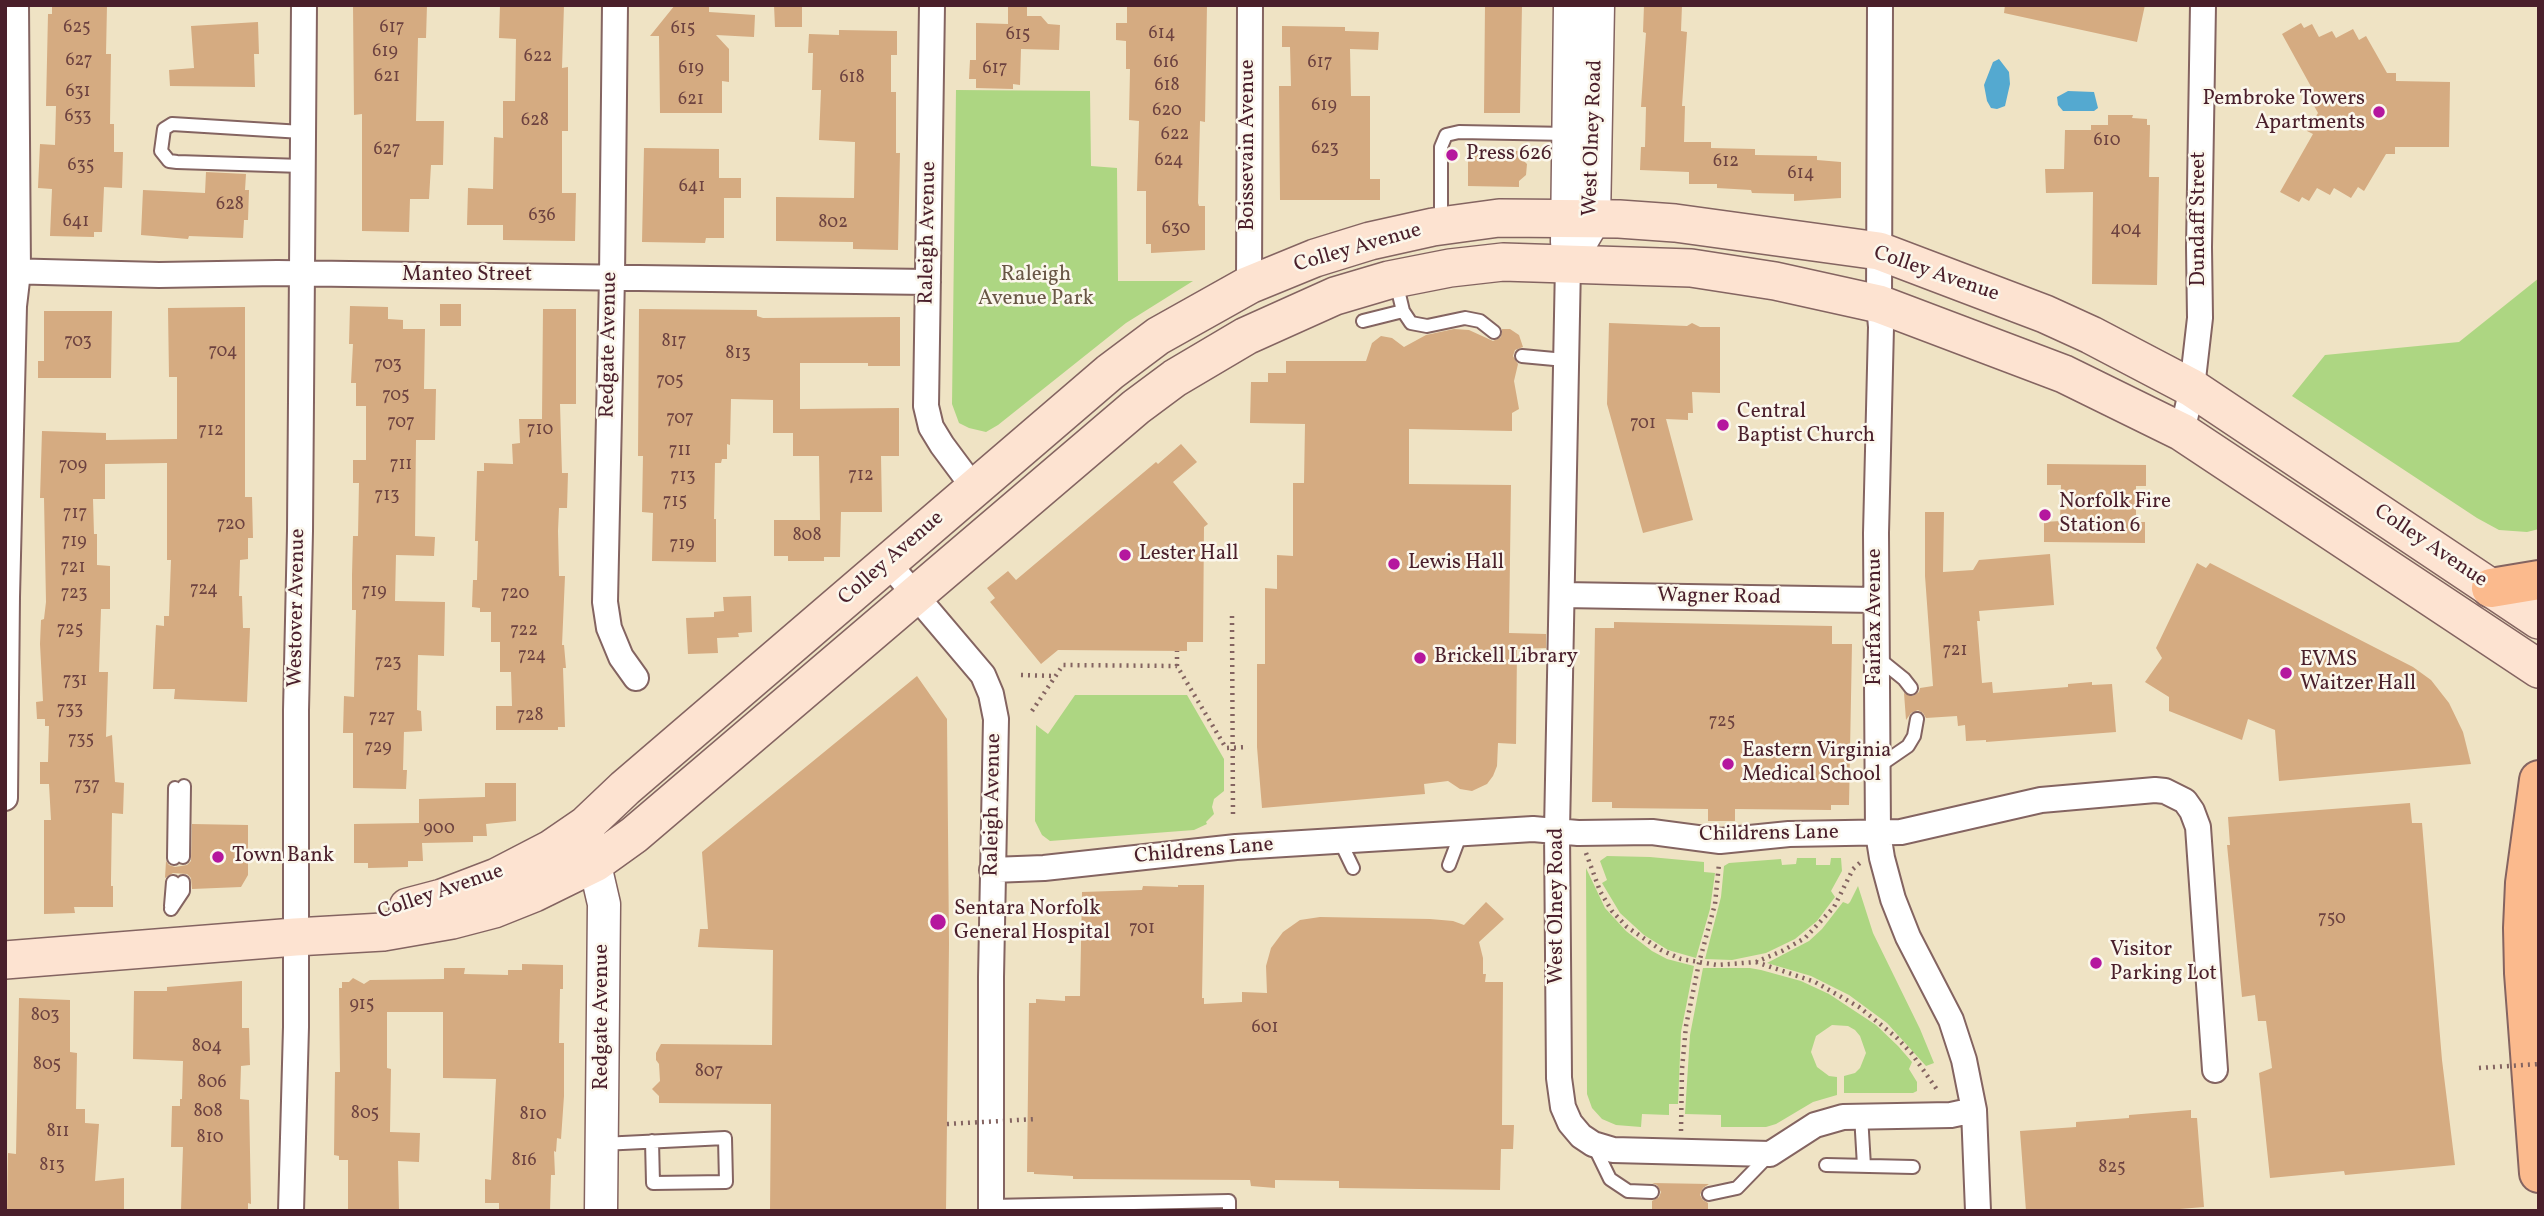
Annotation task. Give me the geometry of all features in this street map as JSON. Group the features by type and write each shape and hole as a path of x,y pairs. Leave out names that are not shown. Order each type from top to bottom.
{"main road":[{"name":"Colley Avenue","path":"295,937 442,898 497,877 551,849 586,825 625,788 974,488 1110,372 1158,336 1249,285 1315,258 1359,244 1441,226 1499,218 1675,223 1878,251 2045,314 2192,388 2539,620"},
{"name":"Colley Avenue","path":"5,960 383,932 452,920 494,909 534,893 595,863 634,835 1136,407 1175,378 1227,345 1335,296 1399,295 1450,268 1503,262 1691,268 1775,281 1879,304 2064,374 2182,432 2539,669"},
{"path":"2490,588 2539,580"},
{"path":"2539,780 2525,883 2523,928 2539,1173"}],"street":[{"path":"5,798 14,306 11,272 16,5"},
{"name":"Westover Avenue","path":"291,1211 296,1027 304,5"},
{"name":"Redgate Avenue","path":"615,5 605,602 609,628 621,657 636,678"},
{"name":"Raleigh Avenue","path":"932,5 926,406 931,427 974,488"},
{"name":"Boissevain Avenue","path":"1249,285 1250,5"},
{"name":"West Olney Road","path":"1570,5 1569,134 1580,219"},
{"name":"West Olney Road","path":"1593,1144 1581,1136 1570,1123 1563,1107 1559,1078 1557,831 1567,264 1580,219 1598,5"},
{"name":"Fairfax Avenue","path":"1880,5 1878,251 1881,327 1875,768 1878,833 1893,899 1908,937 1951,1020 1964,1060 1974,1110 1978,1211"},
{"name":"Dundaff Street","path":"2182,432 2192,388 2200,318 2203,5"},
{"name":"Manteo Street","path":"11,272 612,276 928,282"},
{"name":"Raleigh Avenue","path":"888,563 983,676 991,694 996,719 992,870 991,1208"},
{"name":"Wagner Road","path":"1562,595 1876,600"},
{"name":"Childrens Lane","path":"992,870 1044,868 1236,847 1534,829 1578,833 1653,832 1720,841 1789,834 1915,831 2041,800 2165,791 2185,801 2198,827 2215,1070"},
{"name":"Redgate Avenue","path":"586,825 604,904 601,1211"},
{"path":"1593,1144 1613,1150 1770,1154 1815,1125 1843,1116 1951,1115 1974,1110"}],"lane":[{"path":"302,132 172,124 164,129 161,151 169,161 177,162 302,166"},
{"path":"1441,226 1441,148 1446,135 1459,132 1569,134"},
{"path":"1363,321 1399,295 1411,323 1419,327 1465,318 1479,321 1494,332"},
{"path":"1521,356 1565,360"},
{"path":"1876,656 1911,688"},
{"path":"1875,768 1908,746 1914,737 1917,719"},
{"path":"179,787 179,857"},
{"path":"1448,865 1461,833"},
{"path":"1340,841 1353,868"},
{"path":"170,909 178,882"},
{"path":"1861,1115 1864,1166"},
{"path":"602,1144 725,1138 726,1182 653,1183 652,1142"},
{"path":"1593,1144 1609,1179 1628,1191 1651,1192"},
{"path":"1709,1194 1737,1188 1770,1154"},
{"path":"1826,1166 1913,1167"},
{"path":"991,1208 1229,1201 1228,1211"}],"path":[{"path":"1232,616 1233,817"},
{"path":"1177,651 1177,666 1226,748 1248,747"},
{"path":"1032,710 1063,665 1177,666"},
{"path":"1021,675 1056,676"},
{"path":"1586,852 1600,891 1612,911 1627,927 1661,950 1681,959 1717,965 1756,962 1805,937 1834,907 1856,864 1864,861"},
{"path":"1681,1138 1686,1026 1715,904 1719,859"},
{"path":"1756,962 1815,982 1858,1007 1896,1037 1938,1091"},
{"path":"2479,1068 2539,1064"},
{"path":"947,1124 1038,1119"}],"green space":[{"name":"Raleigh Avenue Park","path":"956,90 1090,91 1091,166 1117,168 1118,281 1193,281 1126,323 986,432 959,423 952,404"},
{"path":"2539,278 2539,529 2527,532 2499,530 2292,396 2325,355 2459,342"},
{"path":"1075,695 1187,695 1224,759 1224,791 1214,799 1214,814 1207,824 1194,830 1050,841 1042,835 1035,821 1036,725 1048,734"},
{"path":"1607,856 1704,862 1704,872 1715,873 1710,909 1696,958 1668,950 1644,935 1620,913 1602,883 1607,880 1600,861"},
{"path":"1797,858 1816,858 1816,865 1830,865 1831,858 1841,858 1842,871 1831,891 1835,897 1817,921 1795,939 1766,953 1732,960 1705,959 1721,897 1724,866 1729,863 1781,859 1782,865 1796,864"},
{"path":"1586,868 1605,908 1626,931 1667,959 1694,966 1681,1032 1678,1104 1669,1104 1669,1115 1642,1114 1641,1127 1616,1125 1602,1119 1592,1108 1587,1094"},
{"path":"1858,886 1873,933 1934,1063 1926,1066 1887,1023 1849,995 1811,976 1767,963 1809,941 1843,902 1850,902"},
{"path":"1703,968 1761,970 1801,981 1829,994 1876,1025 1898,1046 1912,1062 1909,1069 1917,1082 1917,1091 1844,1093 1844,1076 1855,1073 1860,1068 1866,1053 1855,1030 1848,1026 1832,1025 1816,1036 1811,1052 1817,1067 1829,1076 1837,1077 1837,1095 1813,1102 1766,1127 1721,1127 1721,1115 1685,1114 1690,1035"}],"water":[{"path":"1999,59 2009,72 2010,84 2005,106 1997,109 1991,108 1987,101 1984,85 1993,62"},
{"path":"2068,91 2094,92 2098,108 2094,111 2063,111 2058,105 2057,97"}],"building":[{"path":"52,5 107,5 106,54 111,54 110,124 114,124 114,152 123,152 122,188 104,187 102,232 94,232 94,237 50,236 52,189 38,188 40,144 55,145 56,106 46,106 48,14 52,14"},
{"path":"353,5 427,5 426,38 418,38 416,121 444,121 443,165 431,165 429,199 410,199 409,232 362,231 362,114 354,115"},
{"path":"500,5 564,5 562,68 568,67 568,131 562,131 562,193 576,193 575,241 503,240 503,225 467,225 468,188 493,189 494,137 503,138 503,101 515,101 516,39 499,38"},
{"path":"675,5 709,5 709,12 755,15 754,37 716,35 729,49 729,82 722,81 722,113 660,113 659,36 650,36"},
{"path":"774,5 802,5 802,27 775,27"},
{"path":"1008,5 1027,5 1027,16 1041,16 1048,24 1060,25 1059,50 1021,49 1020,85 1013,84 1013,89 976,88 976,79 969,79 970,60 976,60 976,23 1008,24"},
{"path":"1127,5 1207,5 1205,122 1200,121 1198,203 1199,206 1205,206 1205,250 1151,253 1151,244 1146,244 1146,191 1137,191 1139,121 1129,120 1130,69 1126,69 1126,41 1116,40 1116,23 1127,23"},
{"path":"1485,5 1522,5 1520,113 1484,113"},
{"path":"1644,5 1682,5 1681,31 1687,32 1682,106 1685,106 1684,142 1711,142 1711,148 1755,149 1755,155 1817,156 1817,160 1841,162 1841,198 1794,201 1794,194 1752,193 1751,190 1717,188 1717,184 1689,184 1689,172 1640,170 1641,147 1645,147 1646,107 1641,107 1646,33 1643,32"},
{"path":"2005,5 2145,5 2137,42 2004,13"},
{"path":"258,22 259,54 254,54 255,87 170,86 169,70 194,68 191,26"},
{"name":"Pembroke Towers Apartments","path":"2301,23 2304,28 2312,24 2319,37 2332,31 2336,38 2353,29 2359,40 2366,36 2387,73 2396,73 2396,81 2450,82 2449,147 2395,147 2395,154 2386,154 2364,191 2358,187 2351,198 2334,188 2330,195 2317,188 2309,201 2302,197 2299,202 2280,192 2313,134 2307,131 2318,113 2308,95 2314,92 2282,34"},
{"path":"1282,26 1345,27 1345,31 1379,32 1378,50 1350,49 1351,96 1370,96 1370,179 1380,179 1380,200 1280,200 1279,86 1291,86 1290,47 1282,47"},
{"path":"839,30 897,31 897,55 891,55 891,92 896,92 896,153 900,153 898,250 853,249 853,242 776,241 776,197 854,198 855,142 819,140 821,90 812,90 813,53 808,53 809,34 839,35"},
{"path":"2108,115 2133,115 2132,118 2147,119 2147,125 2150,125 2149,177 2159,177 2157,285 2092,284 2093,192 2046,193 2045,169 2064,169 2065,130 2091,130 2091,125 2108,125"},
{"path":"644,148 719,149 719,178 741,178 741,198 724,198 724,238 706,238 705,243 642,242"},
{"path":"1468,150 1520,151 1520,157 1527,164 1526,175 1519,181 1519,187 1468,186"},
{"path":"206,172 246,174 245,190 249,190 248,220 244,220 243,238 189,236 188,239 141,235 143,190 205,193"},
{"path":"440,304 461,304 461,326 440,326"},
{"path":"350,306 388,307 388,319 403,320 403,329 425,329 424,389 436,389 435,440 416,440 415,536 435,537 434,556 396,555 395,601 445,602 444,656 418,655 417,710 421,711 422,731 404,732 403,770 407,770 406,789 353,788 353,733 343,733 344,696 354,697 356,610 352,610 352,575 353,536 358,536 359,483 353,483 353,460 366,460 366,406 356,406 356,383 351,383 353,344 349,344"},
{"path":"245,307 245,497 252,497 253,538 248,538 248,559 240,560 239,596 242,596 243,628 250,628 247,702 174,699 175,689 153,689 156,625 164,626 164,616 169,616 171,560 167,560 167,463 105,464 105,499 93,499 97,565 110,566 110,609 101,609 99,672 108,672 106,737 112,735 115,782 124,783 123,814 112,813 113,907 74,907 75,913 44,914 44,820 51,820 49,784 40,784 40,762 48,762 49,726 45,726 45,719 37,719 36,702 43,701 40,644 41,620 44,619 46,602 44,498 40,498 42,431 106,433 106,440 177,439 177,377 169,377 168,308"},
{"path":"543,309 576,309 576,404 560,404 562,473 568,473 567,508 559,508 558,531 559,576 565,576 562,645 566,668 563,668 565,727 558,727 558,730 496,730 496,706 512,706 511,672 500,672 500,642 491,642 491,612 480,612 480,608 472,607 473,580 477,580 477,471 484,471 484,463 513,464 512,444 520,443 519,419 542,419"},
{"path":"639,309 757,310 757,316 763,318 900,317 900,366 800,363 800,409 899,408 899,456 881,456 882,512 841,512 840,557 824,557 824,561 788,561 788,556 774,556 774,520 820,520 819,456 793,456 793,433 773,433 773,400 731,399 727,459 715,463 716,562 652,561 653,513 642,512 643,456 638,456"},
{"path":"44,311 112,311 111,378 38,378 38,361 44,361"},
{"path":"1609,323 1687,326 1692,323 1700,327 1720,327 1720,393 1692,392 1693,413 1688,413 1688,420 1666,419 1693,520 1643,533 1607,404"},
{"name":"Lewis Hall","path":"1454,329 1469,330 1493,341 1501,337 1502,329 1510,329 1519,335 1523,347 1515,350 1513,356 1518,364 1514,381 1519,409 1512,413 1512,431 1409,429 1409,484 1511,485 1509,633 1546,634 1546,648 1517,649 1516,744 1498,743 1497,766 1493,776 1487,784 1472,791 1460,789 1448,781 1424,784 1425,794 1262,808 1257,747 1257,664 1265,664 1265,588 1277,589 1277,555 1293,556 1293,483 1304,483 1305,424 1250,423 1251,382 1268,382 1268,373 1286,373 1286,361 1366,361 1372,343 1381,336 1392,338 1404,347 1426,335"},
{"name":"Lester Hall","path":"1181,444 1197,462 1173,482 1208,524 1204,527 1203,642 1187,642 1187,651 1058,650 1041,664 990,602 995,598 987,588 1008,571 1016,580"},
{"path":"2047,464 2146,465 2146,486 2136,486 2136,522 2145,522 2145,543 2044,542 2044,522 2060,521 2061,485 2047,485"},
{"path":"1925,512 1944,512 1943,572 1973,570 1979,560 2050,554 2054,605 1979,611 1980,621 1977,621 1982,683 1992,682 1993,693 2068,687 2068,684 2092,682 2092,685 2112,684 2116,732 1986,742 1966,741 1965,725 1958,726 1957,716 1926,718 1918,710 1911,713 1906,720 1904,693 1913,696 1920,688 1933,686 1925,576"},
{"name":"EVMS Waitzer Hall","path":"2197,563 2206,568 2210,563 2413,667 2431,680 2449,703 2463,732 2471,764 2279,781 2275,730 2248,719 2242,740 2169,711 2169,697 2145,682 2162,658 2156,648"},
{"path":"751,596 752,632 738,633 739,637 717,638 718,653 688,654 686,618 714,617 714,612 724,611 723,597"},
{"path":"1614,622 1832,626 1832,644 1852,644 1849,805 1831,805 1831,810 1735,809 1735,821 1708,821 1708,809 1612,808 1612,802 1592,802 1595,628 1614,628"},
{"path":"917,676 947,719 949,944 946,1211 770,1211 771,1104 659,1103 659,1096 652,1089 660,1081 656,1053 661,1044 772,1045 773,950 698,947 700,929 708,929 702,852"},
{"path":"485,783 516,783 516,821 486,824 487,836 473,836 473,842 422,843 423,861 408,861 408,867 368,868 368,863 354,863 354,824 419,823 419,799 485,797"},
{"path":"2410,803 2412,823 2422,823 2442,1060 2455,1165 2345,1175 2344,1171 2270,1178 2259,1073 2272,1068 2266,1021 2258,1021 2255,995 2242,997 2227,845 2230,845 2228,817"},
{"name":"Town Bank","path":"192,824 248,825 248,875 241,887 192,889 191,878 187,874 173,873 165,878 166,861 175,867 187,865 191,861"},
{"path":"1204,885 1204,1004 1242,1002 1242,992 1267,993 1266,966 1271,948 1283,932 1300,920 1320,917 1430,919 1464,925 1486,902 1504,919 1479,942 1483,974 1486,974 1485,982 1503,982 1502,1125 1514,1125 1513,1149 1501,1149 1500,1190 1339,1188 1339,1181 1275,1180 1275,1188 1251,1186 1250,1180 1073,1179 1073,1176 1027,1172 1029,1003 1036,1003 1036,999 1065,1001 1065,996 1080,996 1082,892 1142,890 1143,886"},
{"path":"522,964 563,965 559,1043 564,1043 564,1096 561,1139 557,1138 556,1152 554,1151 555,1175 551,1175 550,1211 499,1211 499,1203 485,1203 485,1179 491,1180 496,1079 443,1078 443,1012 387,1012 387,1068 391,1069 390,1132 420,1133 419,1162 398,1161 399,1211 348,1211 348,1160 339,1160 339,1156 334,1155 335,1072 340,1072 339,988 342,988 342,982 349,982 353,978 364,984 370,980 444,979 444,968 465,968 464,974 508,975 508,970 522,970"},
{"path":"242,981 242,1028 249,1028 250,1065 241,1066 240,1099 249,1100 251,1204 248,1203 248,1211 181,1210 183,1147 171,1147 172,1106 180,1106 182,1099 183,1061 133,1059 134,991 167,991 167,987"},
{"path":"19,998 70,1000 70,1052 77,1053 76,1109 85,1109 85,1123 99,1124 95,1181 124,1178 124,1211 7,1211 8,1153 16,1154"},
{"path":"2191,1110 2191,1118 2197,1118 2204,1207 2155,1211 2026,1211 2020,1131 2076,1127 2076,1122"},
{"path":"1652,1183 1709,1184 1703,1188 1700,1195 1708,1203 1708,1211 1652,1211 1652,1201 1659,1197 1661,1192 1657,1185"}],"place":[{"name":"Pembroke Towers Apartments","path":"2379,112"},
{"name":"Press 626","path":"1452,155"},
{"name":"Central Baptist Church","path":"1723,425"},
{"name":"Norfolk Fire Station 6","path":"2045,515"},
{"name":"Lester Hall","path":"1125,555"},
{"name":"Lewis Hall","path":"1394,564"},
{"name":"Brickell Library","path":"1420,658"},
{"name":"EVMS Waitzer Hall","path":"2286,673"},
{"name":"Eastern Virginia Medical School","path":"1728,764"},
{"name":"Town Bank","path":"218,857"},
{"name":"Sentara Norfolk General Hospital","path":"938,922"},
{"name":"Visitor Parking Lot","path":"2096,963"}]}
